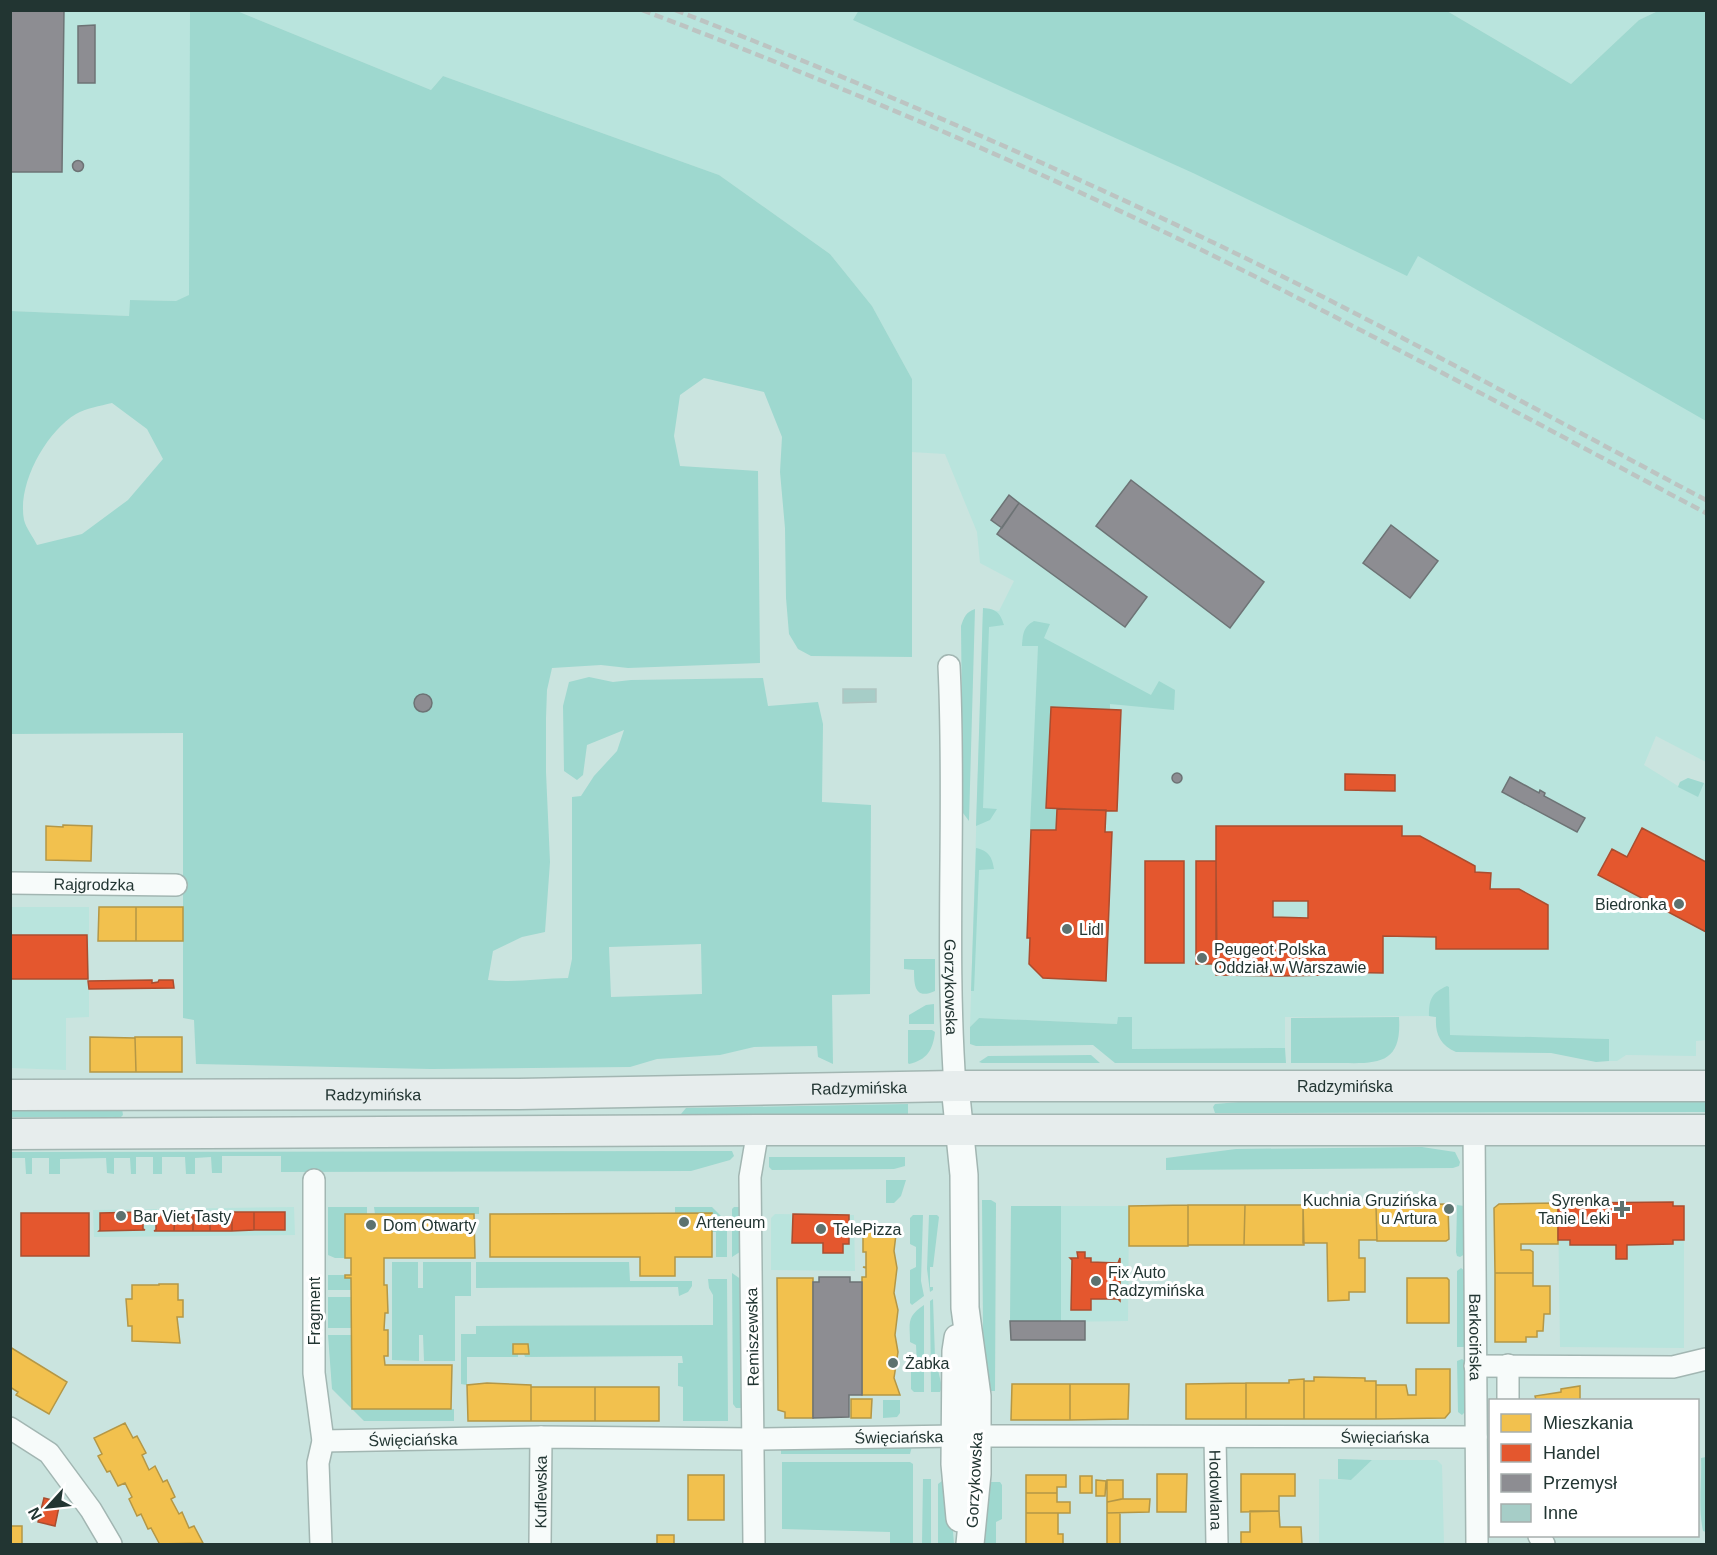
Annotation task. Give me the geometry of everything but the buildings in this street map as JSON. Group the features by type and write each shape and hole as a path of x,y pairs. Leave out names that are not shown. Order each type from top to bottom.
{"main road":[{"name":"Radzymińska","path":"10,1095 668,1092 955,1086 1707,1086"},
{"path":"668,1092 668,1131"},
{"path":"10,1134 758,1130 1707,1130"}],"street":[{"name":"Gorzykowska","path":"949,666 952,765 952,1038 964,1175 964,1308 977,1396 956,1474 963,1545"},
{"name":"Rajgrodzka","path":"10,883 176,885"},
{"name":"Remiszewska","path":"754,1545 750,1177 758,1130"},
{"name":"Barkocińska","path":"1474,1130 1477,1545"},
{"name":"Fragment","path":"314,1180 314,1373 323,1441 318,1463 321,1545"},
{"path":"1475,1366 1673,1367 1707,1359"},
{"path":"1508,1365 1508,1399"},
{"path":"14,1436 49,1453 91,1510 111,1545"},
{"name":"Gorzykowska","path":"967,1436 976,1474 970,1545"},
{"name":"Święciańska","path":"323,1441 542,1437 754,1439 967,1436 1476,1437"},
{"name":"Kuflewska","path":"540,1545 542,1437"},
{"name":"Hodowlana","path":"1215,1438 1217,1545"}],"shaded area":[{"path":"859,10 1447,11 1571,84 1639,20 1658,11 1706,11 1706,421 1418,256 1407,276 1193,173 853,20"},
{"path":"11,11 190,11 190,296 176,301 130,300 129,316 11,311"},
{"path":"190,11 237,11 431,90 443,76 719,175 830,254 872,306 912,379 912,657 811,656 798,649 789,634 786,598 785,528 780,472 782,437 764,392 704,378 680,395 674,436 680,466 758,471 760,663 628,668 601,665 552,668 547,690 546,718 550,862 545,932 522,937 493,951 488,980 568,978 572,959 572,797 581,796 594,776 617,751 624,730 587,745 583,775 577,780 564,771 563,706 569,682 589,677 613,682 763,678 768,706 818,702 823,724 822,802 871,805 870,994 832,995 833,1064 818,1057 817,1046 754,1047 720,1055 657,1059 630,1067 431,1069 196,1064 194,1020 183,1018 183,733 11,734 11,311 129,316 130,300 176,301 189,295","holes":["112,403 147,429 163,459 128,500 82,534 37,545 25,523 23,506 29,475 36,460 54,433 65,422 84,410","426,694 432,699 431,706 426,712 420,712 414,707 414,700 419,695","701,944 702,994 611,997 609,947"]},
{"path":"237,11 1407,11 1706,235 1706,762 1656,736 1644,765 1678,786 1680,782 1688,778 1706,784 1706,1040 1696,1041 1696,1056 1626,1055 1617,1061 1609,1061 1609,1039 1450,1035 1436,1017 1429,1016 1285,1017 1285,1048 1131,1049 1132,1017 1117,1024 979,1018 970,1027 983,608 999,611 1014,581 980,563 977,532 945,454 911,452 912,379 872,306 830,254 719,175 443,76 431,90"},
{"path":"1447,11 1658,11 1639,20 1571,84"},
{"path":"983,608 997,612 1004,625 989,627 983,808 997,809 990,820 976,826"},
{"path":"975,609 969,821 963,813 961,626 966,615"},
{"path":"1034,621 1050,624 1044,638 1151,695 1159,681 1175,690 1174,710 1110,704 1110,710 1051,707 1046,808 1057,809 1056,830 1030,830 1038,646 1022,646 1024,631"},
{"path":"1688,778 1704,783 1698,797 1678,787 1680,782"},
{"path":"976,848 989,855 994,869 979,870 974,991 971,991"},
{"path":"11,907 89,907 89,1017 66,1018 66,1070 11,1068"},
{"path":"904,959 935,959 935,991 923,994 917,990 914,970 904,969"},
{"path":"1449,987 1450,1035 1609,1039 1609,1061 1596,1062 1551,1053 1456,1052 1442,1042 1436,1029 1436,1017 1429,1016 1432,998 1437,991"},
{"path":"934,1004 934,1024 909,1024 909,1015 926,1005"},
{"path":"1118,1017 1132,1017 1132,1049 1285,1048 1286,1063 1115,1063 1093,1045 976,1046 970,1044 970,1027 979,1018 1117,1024"},
{"path":"1399,1017 1399,1032 1393,1052 1378,1061 1291,1063 1291,1018"},
{"path":"908,1030 935,1032 933,1044 925,1057 909,1064 908,1063"},
{"path":"1091,1055 1100,1063 979,1062 988,1056"},
{"path":"1706,1101 1706,1112 1215,1113 1213,1107 1215,1104 1239,1102"},
{"path":"908,1104 908,1115 685,1116 681,1114 686,1108"},
{"path":"11,1107 122,1109 123,1115 121,1117 11,1117"},
{"path":"1422,1147 1455,1152 1460,1162 1459,1166 1453,1168 1166,1170 1166,1158 1236,1149"},
{"path":"732,1151 734,1156 730,1160 691,1171 281,1172 281,1156 222,1156 222,1173 212,1173 211,1157 195,1158 195,1174 186,1174 185,1157 162,1157 162,1174 153,1174 153,1157 136,1157 136,1174 131,1174 130,1158 114,1158 114,1174 107,1173 106,1158 60,1159 60,1174 49,1174 49,1158 32,1158 32,1174 26,1174 25,1158 11,1158 10,1152"},
{"path":"769,1157 905,1157 905,1166 894,1169 772,1170 769,1167"},
{"path":"886,1180 906,1180 901,1196 894,1203 886,1203"},
{"path":"982,1200 991,1200 996,1203 995,1391 986,1391"},
{"path":"1673,1202 1673,1206 1684,1206 1684,1348 1560,1347 1558,1204"},
{"path":"1457,1205 1464,1206 1465,1254 1460,1257 1456,1252"},
{"path":"1011,1206 1061,1206 1061,1322 1010,1321"},
{"path":"1061,1206 1129,1206 1128,1321 1061,1322"},
{"path":"294,1207 295,1235 94,1237 93,1210"},
{"path":"328,1207 367,1207 367,1214 345,1258 328,1255"},
{"path":"374,1207 479,1207 479,1214 375,1214"},
{"path":"675,1207 712,1207 727,1222 727,1257 716,1257 716,1232 712,1232 712,1213 675,1213"},
{"path":"744,1207 743,1250 732,1257 732,1209"},
{"path":"775,1214 854,1215 855,1271 771,1270 771,1218"},
{"path":"913,1215 923,1215 921,1281 924,1296 912,1305 910,1303 910,1270 916,1267 916,1247 910,1244 910,1218"},
{"path":"929,1215 939,1217 933,1267 930,1267 930,1287 933,1287 933,1290 930,1292 927,1269"},
{"path":"392,1262 418,1262 418,1288 423,1288 423,1262 471,1262 471,1296 455,1296 455,1361 424,1361 423,1335 419,1335 419,1361 392,1360"},
{"path":"476,1262 629,1262 630,1281 692,1281 692,1286 688,1292 679,1296 678,1287 476,1288"},
{"path":"1461,1268 1465,1271 1466,1344 1464,1347 1457,1347 1457,1271"},
{"path":"732,1273 742,1280 745,1408 736,1408 733,1404"},
{"path":"328,1275 345,1275 346,1278 351,1278 351,1290 328,1290"},
{"path":"708,1279 727,1279 728,1421 683,1421 683,1387 678,1386 678,1363 683,1363 682,1356 525,1357 524,1354 518,1354 518,1357 467,1357 467,1385 461,1384 461,1334 476,1334 476,1326 713,1325 713,1295"},
{"path":"328,1297 351,1297 352,1328 328,1328"},
{"path":"933,1299 935,1357 942,1387 940,1392 931,1392 930,1301"},
{"path":"924,1305 924,1392 914,1392 911,1389 911,1369 917,1367 916,1345 910,1342 910,1325 914,1313"},
{"path":"328,1335 352,1335 352,1409 332,1389"},
{"path":"1462,1359 1466,1362 1466,1411 1462,1415 1458,1412 1457,1361"},
{"path":"883,1400 900,1400 900,1413 897,1417 883,1418"},
{"path":"352,1409 454,1409 454,1421 364,1421"},
{"path":"781,1446 912,1446 910,1454 781,1454"},
{"path":"1706,1457 1706,1532 1703,1531 1700,1504 1701,1458"},
{"path":"1338,1459 1372,1460 1351,1480 1338,1479"},
{"path":"1372,1460 1437,1460 1442,1465 1444,1544 1319,1544 1319,1479 1351,1480"},
{"path":"782,1462 910,1462 913,1464 913,1544 890,1544 890,1532 782,1529"},
{"path":"923,1479 931,1479 931,1544 922,1544"},
{"path":"942,1481 949,1481 954,1544 938,1544 938,1484"},
{"path":"984,1482 1000,1482 1002,1485 1002,1519 996,1522 996,1544 985,1544"}],"railway":[{"path":"642,10 914,119 1181,240 1445,374 1706,513"},
{"path":"675,10 959,126 1239,255 1357,314 1706,500"}],"place":[{"name":"Biedronka","path":"1679,904"},
{"name":"Lidl","path":"1067,929"},
{"name":"Peugeot Polska Oddział w Warszawie","path":"1202,958"},
{"name":"Kuchnia Gruzińska u Artura","path":"1449,1209"},
{"name":"Syrenka Tanie Leki","path":"1622,1209"},
{"name":"Bar Viet Tasty","path":"121,1216"},
{"name":"Arteneum","path":"684,1222"},
{"name":"Dom Otwarty","path":"371,1225"},
{"name":"TelePizza","path":"821,1229"},
{"name":"Fix Auto Radzymińska","path":"1096,1281"},
{"name":"Żabka","path":"893,1363"}]}
